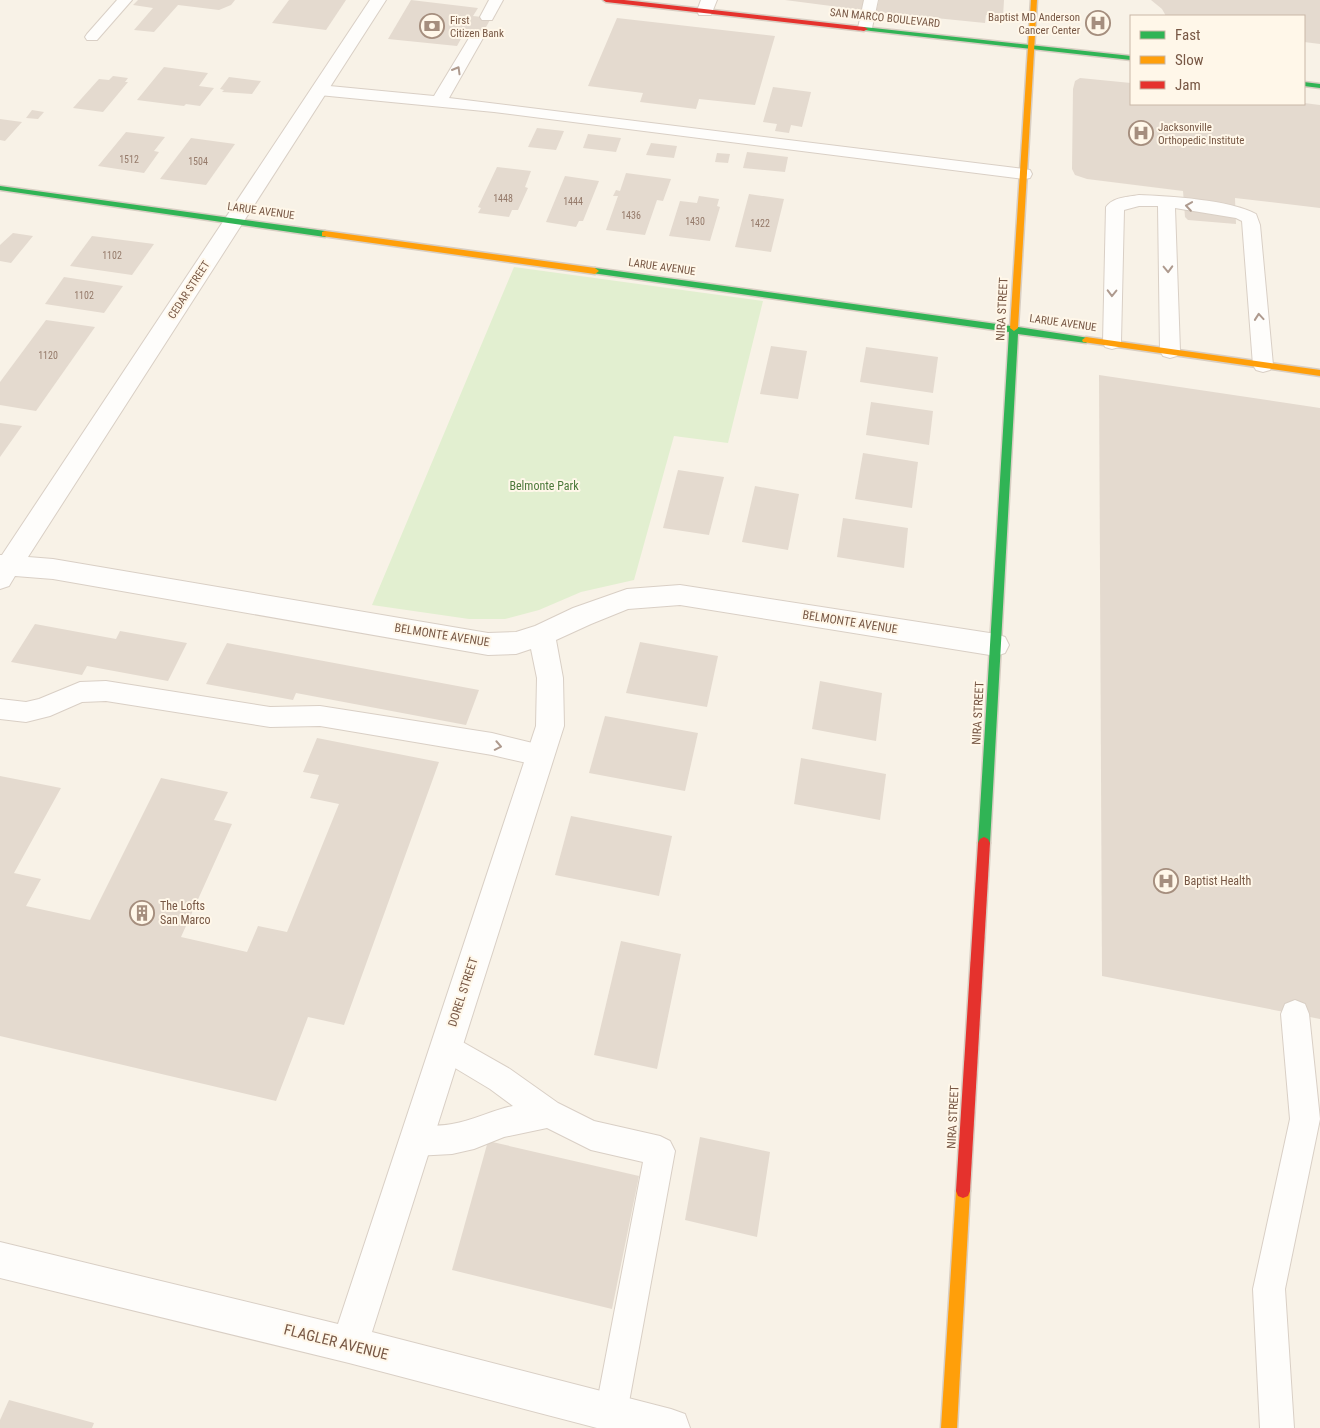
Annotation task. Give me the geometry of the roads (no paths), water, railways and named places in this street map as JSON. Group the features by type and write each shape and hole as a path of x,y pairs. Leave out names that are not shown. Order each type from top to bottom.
{"street":[{"name":"CEDAR STREET","path":"3,570 378,0"},
{"name":"SAN MARCO BOULEVARD","path":"606,0 707,5 865,28 1130,58"},
{"name":"NIRA STREET","path":"948,1428 1034,0"},
{"path":"1305,84 1320,86"},
{"name":"LARUE AVENUE","path":"0,188 1320,372"},
{"name":"BELMONTE AVENUE","path":"3,570 53,569 488,644 516,643 542,635 582,616 627,599 680,595 996,645"},
{"name":"DOREL STREET","path":"349,1345 550,726 550,678 542,635"},
{"name":"FLAGLER AVENUE","path":"0,1260 349,1345 671,1428"}],"lane":[{"path":"92,37 126,0"},
{"path":"487,17 496,0"},
{"path":"865,28 871,0"},
{"path":"438,103 476,38"},
{"path":"319,90 494,107 1024,174"},
{"path":"1112,342 1115,207 1121,202 1142,199 1241,213 1250,218 1263,365"},
{"path":"1166,202 1170,351"},
{"path":"0,709 26,712 42,709 80,692 106,691 270,717 320,716 500,746 540,755"},
{"path":"1278,1428 1269,1289 1305,1119 1295,1014"},
{"path":"445,1046 500,1079 548,1114 591,1135 660,1151 611,1413"},
{"path":"415,1141 452,1139 474,1134 504,1122 548,1114"}],"place":[{"name":"Baptist MD Anderson Cancer Center","path":"1098,23"},
{"name":"First Citizen Bank","path":"432,26"},
{"name":"Jacksonville Orthopedic Institute","path":"1141,133"},
{"name":"Baptist Health","path":"1166,881"},
{"name":"The Lofts San Marco","path":"142,913"}],"park label":[{"name":"Belmonte Park","path":"544,486"}]}
